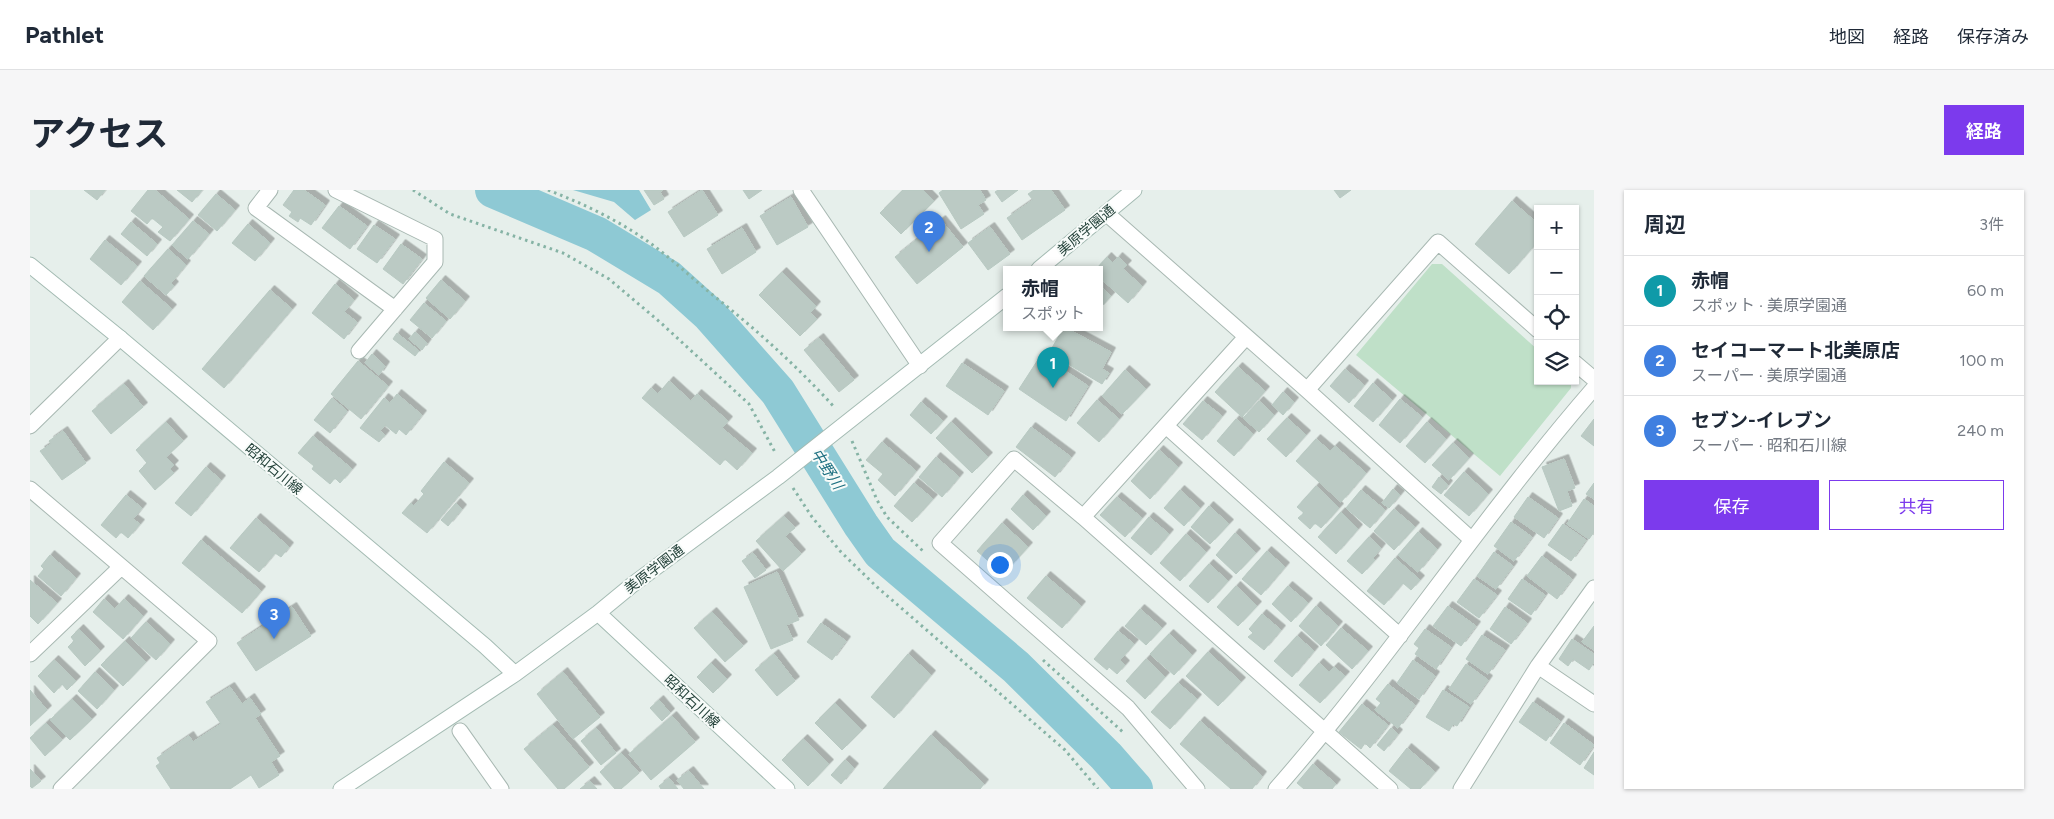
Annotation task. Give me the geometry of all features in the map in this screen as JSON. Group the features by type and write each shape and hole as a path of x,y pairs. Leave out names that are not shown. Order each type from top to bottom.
{"street":[{"path":"270,190 256,208 395,309"},
{"path":"336,190 434,239 434,262 359,351"},
{"path":"801,190 920,366 1003,299"},
{"name":"美原学園通","path":"1043,266 1134,190"},
{"path":"1106,213 1307,390 1472,540"},
{"path":"1307,390 1438,242 1534,326"},
{"name":"昭和石川線","path":"30,265 120,338 516,674"},
{"path":"1084,517 1246,337"},
{"path":"30,426 120,338"},
{"name":"美原学園通","path":"341,789 516,674 836,432 920,366"},
{"path":"1579,366 1594,379"},
{"path":"1276,789 1326,732 1548,442 1594,388"},
{"path":"1166,426 1400,636"},
{"path":"1197,789 1128,708 940,543 1014,459 1084,517 1390,789"},
{"path":"30,489 209,641 61,789"},
{"path":"31,652 121,567"},
{"path":"1461,789 1538,666 1594,588"},
{"name":"昭和石川線","path":"598,613 787,789"},
{"path":"1538,666 1594,704"},
{"path":"460,731 501,789"}],"path":[{"path":"413,190 450,214 563,253 609,279 661,323 749,404 776,454"},
{"path":"548,190 606,215 638,234 741,317 794,366 835,408"},
{"path":"793,488 812,517 841,552 877,586 1064,750 1098,789"}],"green space":[{"path":"1432,264 1442,264 1534,346 1534,385 1571,385 1571,388 1500,476 1356,355"}],"water":[{"path":"573,190 639,190 651,210 635,220 614,202"}],"building":[{"path":"84,190 105,190 97,200"},
{"path":"148,190 155,190 189,219 170,241 158,232 163,227 152,218 147,224 131,211"},
{"path":"177,190 202,190 192,202"},
{"path":"294,190 304,190 325,205 311,225 300,218 298,222 289,216 292,212 283,205"},
{"path":"644,190 663,190 660,192 664,199 654,205"},
{"path":"702,190 718,215 684,237 668,212"},
{"path":"743,190 762,190 749,199"},
{"path":"903,190 923,190 934,201 901,234 880,213"},
{"path":"943,190 980,190 986,200 978,205 984,214 961,229 939,193"},
{"path":"998,190 1018,190 1002,202 995,192"},
{"path":"1034,190 1051,190 1065,210 1022,240 1007,218 1033,200 1028,194"},
{"path":"1334,190 1351,190 1340,198"},
{"path":"216,194 235,210 217,231 198,215"},
{"path":"791,197 808,227 777,245 760,216"},
{"path":"1512,201 1534,220 1534,246 1509,274 1475,244"},
{"path":"339,206 367,226 350,249 322,228"},
{"path":"941,220 963,247 917,284 895,257"},
{"path":"193,221 209,234 188,259 172,245"},
{"path":"131,222 157,244 147,256 121,234"},
{"path":"248,224 270,243 255,261 232,243"},
{"path":"374,225 395,239 377,263 357,249"},
{"path":"990,227 1010,254 988,270 968,243"},
{"path":"742,228 756,252 722,274 707,249"},
{"path":"105,240 137,266 121,285 90,259"},
{"path":"401,244 422,259 403,284 383,269"},
{"path":"168,249 186,265 171,283 174,286 166,295 144,276"},
{"path":"1107,257 1113,263 1118,257 1127,265 1123,269 1142,286 1128,303 1103,281 1103,266 1099,266"},
{"path":"782,272 816,306 810,313 817,319 800,336 759,295"},
{"path":"441,280 465,301 450,319 426,298"},
{"path":"140,281 172,309 153,330 122,302"},
{"path":"335,284 354,300 344,312 357,322 344,339 312,313"},
{"path":"1103,289 1111,296 1103,305"},
{"path":"270,290 292,309 224,388 202,369"},
{"path":"424,303 446,321 432,338 410,320"},
{"path":"1062,331 1072,331 1111,352 1102,369 1109,373 1102,384 1049,353"},
{"path":"415,332 427,343 422,350 409,339"},
{"path":"397,333 419,351 415,356 393,339"},
{"path":"819,338 854,380 839,392 804,350"},
{"path":"372,354 385,366 379,375 365,363"},
{"path":"1041,355 1088,386 1066,421 1019,389"},
{"path":"358,361 388,386 361,419 331,394"},
{"path":"962,363 1004,391 988,415 946,386"},
{"path":"1238,367 1265,391 1242,417 1215,392"},
{"path":"1345,369 1364,385 1349,403 1330,386"},
{"path":"1125,370 1146,389 1122,414 1102,396"},
{"path":"669,381 691,401 697,394 728,421 722,428 752,453 737,470 725,459 720,465 642,398 651,388 658,394"},
{"path":"1373,383 1392,400 1373,422 1354,406"},
{"path":"124,384 143,407 111,434 92,411"},
{"path":"1283,392 1294,402 1283,415 1272,405"},
{"path":"397,394 422,415 406,435 399,429 396,434 385,425 380,431 385,435 379,442 360,428 384,398 390,403"},
{"path":"332,398 347,411 330,433 314,420"},
{"path":"1400,399 1422,417 1400,443 1379,425"},
{"path":"1097,400 1119,419 1099,442 1077,423"},
{"path":"1203,401 1222,416 1202,440 1183,424"},
{"path":"1259,401 1274,415 1259,432 1243,418"},
{"path":"921,402 943,421 931,434 910,415"},
{"path":"1287,418 1306,435 1286,457 1267,439"},
{"path":"1236,419 1253,434 1234,456 1217,441"},
{"path":"1594,419 1594,446 1581,436"},
{"path":"166,422 183,441 166,457 174,465 170,469 174,473 155,490 139,471 147,463 136,450"},
{"path":"951,422 988,457 972,473 936,438"},
{"path":"1427,422 1446,439 1425,463 1406,446"},
{"path":"1031,427 1071,457 1055,477 1016,447"},
{"path":"63,431 86,463 62,480 40,451 51,444 49,441"},
{"path":"313,436 352,469 340,483 335,478 330,484 312,469 314,466 298,453"},
{"path":"1316,439 1330,451 1335,446 1366,473 1341,502 1296,461"},
{"path":"882,442 916,471 895,496 878,480 883,474 866,460"},
{"path":"1453,443 1469,458 1449,480 1432,465"},
{"path":"1159,450 1178,467 1150,499 1131,481"},
{"path":"936,457 959,477 942,497 919,477"},
{"path":"1564,459 1575,488 1567,491 1572,506 1559,511 1542,467"},
{"path":"444,462 469,483 427,533 402,513 411,503 414,506 424,494 421,491"},
{"path":"206,467 221,480 191,516 175,503"},
{"path":"1464,472 1488,494 1469,516 1444,495"},
{"path":"1439,477 1448,485 1441,494 1432,487"},
{"path":"914,483 933,499 912,522 894,506"},
{"path":"1594,483 1594,499 1586,494"},
{"path":"1316,486 1339,508 1321,528 1315,523 1310,529 1298,518 1304,513 1297,507"},
{"path":"1393,489 1400,495 1389,508 1382,503"},
{"path":"1180,490 1200,508 1184,526 1164,508"},
{"path":"1361,490 1385,510 1370,528 1346,508"},
{"path":"126,495 142,508 133,519 140,524 128,538 121,532 116,538 101,525"},
{"path":"1023,495 1046,516 1033,530 1011,509"},
{"path":"1117,497 1142,518 1125,537 1100,515"},
{"path":"1528,497 1558,518 1544,538 1514,517"},
{"path":"1584,499 1594,506 1594,532 1589,539 1567,524"},
{"path":"456,503 462,509 448,526 441,520"},
{"path":"1209,506 1229,524 1210,544 1191,527"},
{"path":"1394,509 1415,527 1394,550 1374,531"},
{"path":"1341,512 1358,529 1336,554 1318,537"},
{"path":"784,516 795,528 785,536 801,554 783,571 756,541"},
{"path":"1149,517 1169,534 1151,555 1131,538"},
{"path":"256,518 289,547 281,557 275,553 259,572 230,548"},
{"path":"1511,522 1532,537 1514,561 1494,546"},
{"path":"1002,523 1028,547 1003,574 977,551"},
{"path":"1563,524 1586,540 1571,561 1548,545"},
{"path":"1418,532 1437,549 1418,572 1398,555"},
{"path":"1235,533 1256,553 1236,574 1216,555"},
{"path":"1186,534 1206,552 1180,581 1160,563"},
{"path":"1369,537 1381,548 1373,558 1375,560 1362,574 1347,561"},
{"path":"201,540 261,591 242,613 182,563"},
{"path":"1267,551 1285,567 1261,595 1242,579"},
{"path":"1494,552 1513,566 1496,589 1477,576"},
{"path":"753,553 766,570 755,578 742,561"},
{"path":"50,555 76,578 61,596 38,576 44,569 41,566"},
{"path":"1542,556 1572,579 1557,599 1527,576"},
{"path":"1395,558 1420,580 1411,590 1403,583 1384,605 1367,591"},
{"path":"1209,564 1228,581 1208,603 1189,586"},
{"path":"777,572 799,620 786,625 793,640 771,649 744,587"},
{"path":"1046,576 1081,606 1062,628 1027,598"},
{"path":"1474,579 1497,595 1479,618 1457,602"},
{"path":"1522,579 1545,595 1531,615 1508,599"},
{"path":"30,580 57,603 38,624 30,616"},
{"path":"1236,586 1257,606 1238,626 1217,607"},
{"path":"1288,586 1308,603 1291,622 1272,604"},
{"path":"104,599 115,609 124,599 143,616 123,639 93,612"},
{"path":"1316,606 1338,626 1321,646 1299,626"},
{"path":"1448,606 1476,626 1461,646 1433,626"},
{"path":"292,607 311,636 256,671 237,643"},
{"path":"1505,607 1527,623 1511,644 1490,629"},
{"path":"1140,609 1162,628 1146,645 1125,626"},
{"path":"712,612 743,646 725,662 694,628"},
{"path":"1262,614 1281,630 1264,650 1248,637 1253,633 1249,629"},
{"path":"146,622 170,644 156,660 131,638"},
{"path":"821,623 846,641 832,660 807,642"},
{"path":"1594,626 1594,650 1582,642"},
{"path":"1341,628 1368,651 1352,669 1326,645"},
{"path":"79,629 100,651 85,666 68,647 74,641 71,637"},
{"path":"1425,629 1451,647 1436,669 1415,654 1419,648 1414,644"},
{"path":"1118,631 1134,644 1120,660 1125,665 1117,674 1109,667 1107,670 1094,659"},
{"path":"1169,634 1192,655 1174,675 1150,654"},
{"path":"1482,635 1505,650 1488,674 1466,659"},
{"path":"1297,636 1314,651 1292,677 1274,661"},
{"path":"1572,639 1594,654 1594,662 1589,670 1573,659 1568,666 1559,659"},
{"path":"125,641 146,662 123,686 101,665"},
{"path":"1208,652 1241,682 1218,706 1186,676"},
{"path":"774,654 795,681 777,696 755,670"},
{"path":"908,654 931,675 894,718 871,697"},
{"path":"1146,659 1165,677 1145,699 1126,681"},
{"path":"54,660 76,681 67,690 62,684 54,693 38,676"},
{"path":"1413,660 1435,676 1419,699 1397,683"},
{"path":"711,663 727,679 713,693 697,677"},
{"path":"1319,663 1329,672 1334,667 1345,676 1320,703 1299,685"},
{"path":"1466,664 1488,680 1471,704 1449,689"},
{"path":"95,672 114,690 97,709 78,691"},
{"path":"563,672 600,717 573,739 537,694"},
{"path":"1178,683 1197,699 1170,729 1151,712"},
{"path":"1388,684 1415,705 1398,728 1375,710 1381,703 1376,699"},
{"path":"230,687 242,704 250,698 261,714 255,718 280,756 271,762 279,775 259,788 251,775 230,789 171,789 156,766 160,763 157,758 189,736 193,742 221,724 206,702"},
{"path":"30,690 47,710 30,726"},
{"path":"1443,690 1469,707 1457,726 1453,724 1449,731 1426,717"},
{"path":"72,699 92,719 70,740 50,720"},
{"path":"659,700 670,713 662,721 650,708"},
{"path":"1533,702 1560,721 1546,741 1519,722"},
{"path":"835,703 862,730 842,750 815,723"},
{"path":"1362,704 1388,725 1370,748 1365,743 1361,749 1339,732"},
{"path":"672,716 695,742 651,780 629,754"},
{"path":"1200,721 1262,776 1252,789 1231,789 1180,744"},
{"path":"46,723 62,740 45,756 30,738"},
{"path":"1564,723 1594,745 1580,765 1550,743"},
{"path":"553,725 589,767 564,789 558,789 524,749"},
{"path":"596,728 616,753 601,765 581,741"},
{"path":"1391,728 1398,734 1384,751 1377,745"},
{"path":"931,735 984,784 980,789 883,789"},
{"path":"803,739 829,764 808,786 782,760"},
{"path":"1407,748 1435,772 1420,789 1411,789 1389,771"},
{"path":"1594,752 1594,775 1584,768"},
{"path":"621,753 639,773 621,789 615,789 600,772"},
{"path":"845,760 854,768 841,784 831,775"},
{"path":"1313,764 1336,784 1332,789 1304,789 1297,783"},
{"path":"30,769 41,781 32,788 30,786"},
{"path":"689,771 704,789 684,789 677,780"},
{"path":"669,778 678,789 661,789 659,786"},
{"path":"590,781 597,789 580,789"}],"waterway":[{"name":"中野川","path":"493,190 596,234 669,278 710,315 778,392 861,525 880,552 1016,667 1106,756 1135,789"}],"place":[{"name":"セイコーマート北美原店","path":"929,252"},
{"name":"赤帽","path":"1053,388"},
{"name":"セブン-イレブン","path":"274,639"}]}
